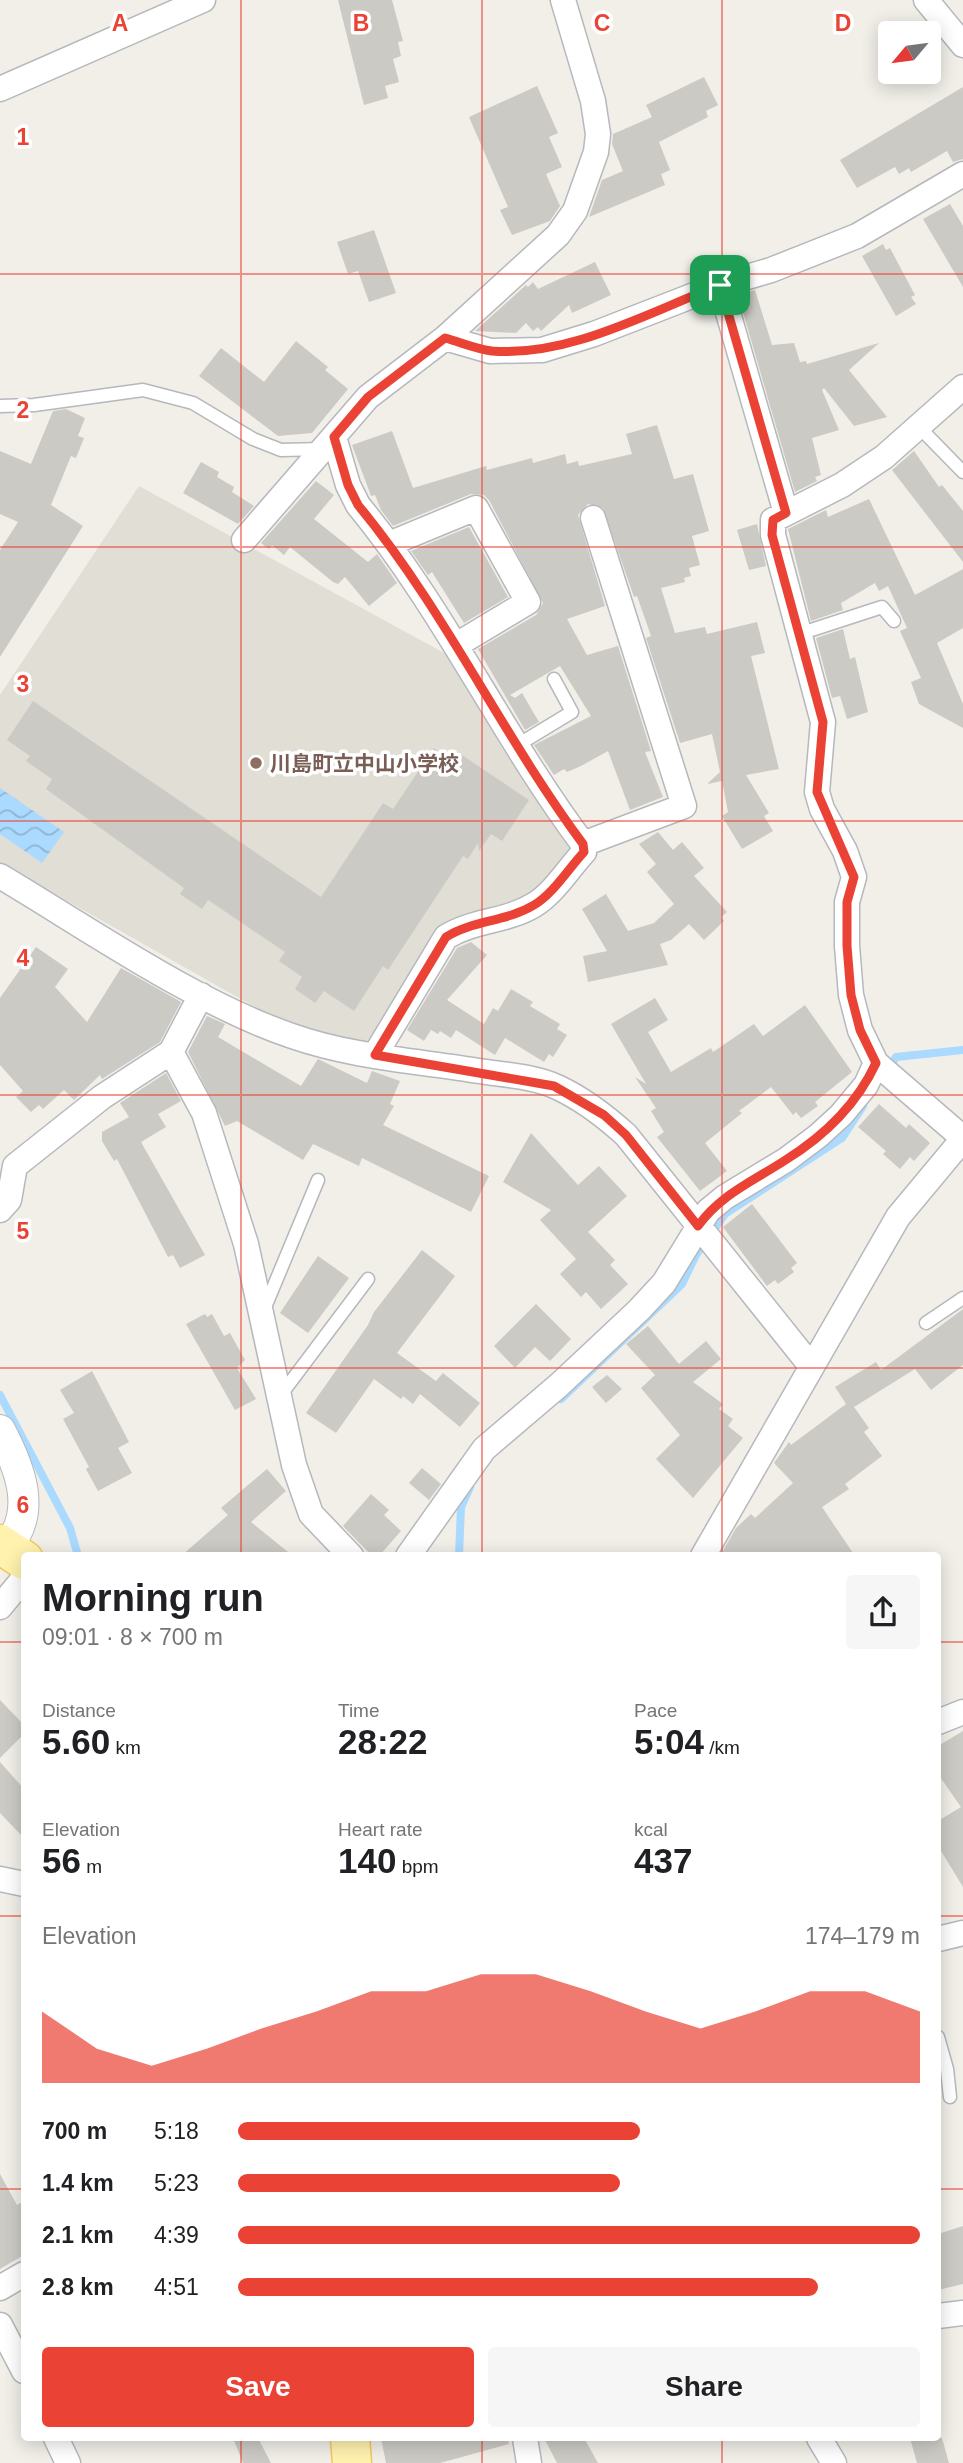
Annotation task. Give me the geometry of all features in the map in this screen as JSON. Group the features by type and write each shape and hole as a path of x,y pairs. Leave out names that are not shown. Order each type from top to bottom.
{"main road":[{"path":"350,2441 352,2463"}],"street":[{"path":"244,540 368,397 445,338 558,235 575,211 596,152 598,134 593,101 563,0"},
{"path":"926,0 963,45"},
{"path":"0,89 196,1"},
{"path":"445,338 490,351 542,350 594,334 857,236 963,174"},
{"path":"720,285 786,513"},
{"path":"705,1552 898,1217 961,1145 876,1063 860,1030 851,995 847,946 847,902 854,877 817,792 823,722 772,535 773,520 842,485 884,457 963,387"},
{"path":"329,443 348,485 458,644 515,747 583,844 584,852 537,904 501,919 461,927 446,937 375,1055"},
{"path":"389,544 476,508 528,602 458,644"},
{"path":"583,844 684,806 593,518"},
{"path":"1,879 201,995 288,1035 332,1049 554,1086 604,1115 626,1135 811,1366"},
{"path":"3,1196 15,1166 102,1097 171,1052 201,995"},
{"path":"171,1052 204,1113 246,1244 294,1465 310,1514 347,1552"},
{"path":"411,1552 484,1449 559,1385 639,1310 664,1283 698,1226 725,1197 802,1149 841,1115 866,1085 876,1063"},
{"path":"0,1430 19,1465 24,1505 14,1558 0,1607"},
{"path":"941,1721 963,1712"},
{"path":"0,1879 21,1883"},
{"path":"941,1938 963,1933"},
{"path":"0,2288 21,2276"},
{"path":"941,2316 963,2313"},
{"path":"0,2325 21,2365"},
{"path":"57,2441 68,2463"},
{"path":"525,2441 529,2463"},
{"path":"822,2441 834,2463"}],"lane":[{"path":"0,406 34,405 143,390 193,403 253,439 281,450 329,443"},
{"path":"919,427 963,472"},
{"path":"799,634 882,607 894,621"},
{"path":"515,747 572,712 554,679"},
{"path":"262,1315 289,1256 318,1180"},
{"path":"280,1396 369,1279"},
{"path":"926,1323 963,1298"},
{"path":"941,2048 950,2097"}],"shaded area":[{"name":"川島町立中山小学校","path":"139,486 455,659 501,746 572,848 531,895 513,904 479,910 455,920 434,940 365,1045 317,1035 253,1006 0,863 0,695"}],"water":[{"path":"0,788 64,832 42,863 0,834"}],"building":[{"path":"338,0 392,0 403,41 398,42 401,56 393,59 399,82 385,86 388,98 364,105"},
{"path":"704,77 718,105 706,111 708,117 659,142 670,170 661,174 665,185 589,217 602,180 623,171 612,144 613,134 652,117 646,105"},
{"path":"537,86 558,133 549,137 562,167 546,174 560,206 550,221 512,235 500,210 508,207 469,117"},
{"path":"963,87 963,159 953,162 947,151 911,172 909,168 899,174 895,167 857,188 840,160"},
{"path":"950,204 963,226 963,287 923,219"},
{"path":"374,230 396,293 369,302 358,271 348,274 337,242"},
{"path":"883,244 886,250 890,248 915,295 911,297 916,304 896,316 862,256"},
{"path":"595,262 611,295 572,313 569,305 541,331 538,327 533,331 526,323 516,333 475,331 526,285 528,287 533,282 538,289"},
{"path":"755,290 772,345 794,343 800,362 806,361 807,364 879,343 849,370 887,417 854,426 824,388 822,390 839,430 812,438 821,475 815,477 817,481 795,492 738,295"},
{"path":"296,341 328,367 325,370 348,389 312,433 278,436 199,376 221,348 264,382"},
{"path":"66,409 85,418 78,436 84,438 76,458 71,456 51,505 83,526 0,657 0,550 18,522 0,514 0,451 31,464 53,411"},
{"path":"657,425 674,479 693,474 709,531 692,536 700,565 689,568 691,576 684,578 685,582 661,588 675,633 705,627 707,634 757,622 765,653 751,656 779,769 746,775 769,813 764,816 773,831 742,849 722,816 728,812 722,781 707,784 720,772 712,734 680,743 646,638 651,636 637,596 634,597 603,508 588,504 578,515 605,606 567,619 587,655 618,646 651,751 645,752 663,797 630,810 608,751 581,766 567,772 564,769 554,775 534,745 591,716 560,666 510,695 515,698 522,693 539,722 525,730 478,649 536,615 543,603 489,500 484,495 471,494 393,526 381,510 375,495 371,496 352,445 392,431 413,488 486,466 487,470 532,458 533,463 565,454 567,464 578,461 579,466 632,454 626,434"},
{"path":"914,451 939,487 942,485 963,511 963,562 892,470"},
{"path":"201,462 219,472 217,477 234,487 232,492 254,506 238,524 183,493"},
{"path":"316,481 334,495 314,519 368,562 377,554 397,583 369,606 345,577 338,584 333,582 290,547 284,555 272,545 269,549 261,543"},
{"path":"869,499 915,595 963,569 963,628 937,643 963,704 963,728 919,704 911,682 921,678 900,631 907,628 888,586 879,591 875,583 841,603 843,610 811,621 788,529 826,510 828,517"},
{"path":"757,524 766,566 749,570 737,530"},
{"path":"469,527 508,597 464,623 432,572 428,575 411,551"},
{"path":"843,629 850,659 855,657 868,712 847,719 840,696 832,698 816,638"},
{"path":"33,701 321,897 383,803 393,809 434,748 447,757 453,749 529,800 502,841 491,834 479,851 478,843 468,859 463,856 388,970 383,966 354,1011 324,991 315,1003 295,989 302,977 279,961 285,952 208,900 202,909 180,894 184,888 46,789 52,779 26,761 30,756 7,740"},
{"path":"658,832 673,850 682,842 704,868 694,876 727,912 721,917 724,921 704,940 689,924 671,940 660,944 668,965 588,982 583,956 607,951 582,909 606,894 628,931 654,923 674,904 647,872 656,864 639,844"},
{"path":"471,942 487,955 447,1000 484,1024 493,1008 498,1011 511,989 533,1002 530,1006 560,1024 557,1029 567,1035 553,1057 549,1054 544,1062 505,1038 495,1055 456,1030 451,1038 440,1031 438,1034 431,1030 424,1041 407,1030 457,948"},
{"path":"36,947 68,969 55,987 87,1022 121,968 181,1002 160,1042 102,1079 100,1075 74,1100 64,1090 43,1109 39,1105 31,1112 16,1097 23,1091 0,1065 0,998"},
{"path":"655,998 668,1020 648,1032 671,1072 711,1048 713,1052 754,1024 763,1036 805,1005 852,1072 815,1102 818,1106 801,1118 796,1112 793,1115 771,1087 739,1111 742,1113 705,1143 727,1171 700,1191 657,1137 664,1132 651,1111 656,1108 635,1077 646,1084 611,1024"},
{"path":"207,1016 225,1024 218,1037 301,1086 318,1059 367,1083 372,1071 400,1081 390,1104 394,1106 383,1125 489,1176 471,1212 362,1158 359,1166 313,1144 303,1160 237,1121 225,1126 188,1052"},
{"path":"166,1073 181,1101 158,1114 166,1127 141,1142 205,1255 180,1268 173,1255 168,1257 117,1159 114,1161 102,1141 102,1132 129,1117 120,1103"},
{"path":"879,1104 906,1128 909,1124 930,1143 914,1161 910,1157 900,1169 883,1154 886,1151 858,1127"},
{"path":"531,1133 578,1185 599,1166 627,1196 588,1232 615,1260 610,1265 628,1284 601,1309 586,1292 581,1297 560,1274 576,1259 540,1220 551,1210 503,1182"},
{"path":"752,1204 797,1263 791,1268 794,1272 778,1284 775,1280 767,1286 723,1227"},
{"path":"422,1250 455,1276 397,1353 436,1381 443,1373 480,1403 460,1427 420,1394 413,1404 403,1396 401,1399 374,1379 336,1433 306,1413 368,1325 374,1312"},
{"path":"318,1256 349,1278 308,1333 280,1313"},
{"path":"536,1304 571,1339 550,1361 535,1347 515,1368 494,1346"},
{"path":"963,1309 963,1365 931,1390 915,1369 854,1407 869,1428 864,1432 882,1456 845,1484 849,1489 822,1507 852,1552 722,1552 736,1528 751,1514 755,1518 793,1483 774,1463 789,1442 791,1445 846,1404 835,1387 876,1362 881,1370"},
{"path":"205,1314 207,1317 212,1314 224,1336 230,1333 245,1360 237,1368 256,1399 235,1410 186,1324"},
{"path":"648,1326 679,1364 706,1341 721,1359 693,1382 723,1404 719,1409 733,1419 728,1426 743,1438 693,1498 656,1459 680,1435 641,1388 655,1375 626,1344"},
{"path":"92,1371 129,1442 118,1448 132,1473 98,1491 86,1469 89,1467 63,1419 74,1413 60,1390"},
{"path":"607,1375 622,1389 606,1403 592,1387"},
{"path":"422,1468 441,1484 429,1500 409,1483"},
{"path":"267,1469 286,1491 251,1522 288,1552 186,1552 228,1515 221,1508"},
{"path":"371,1494 389,1510 384,1515 401,1531 383,1552 368,1552 343,1526"},
{"path":"0,1700 21,1722 21,1737 0,1758"},
{"path":"963,1731 963,1887 941,1851 941,1819 961,1807 941,1778 941,1744"},
{"path":"0,1762 21,1786 21,1835 0,1813"},
{"path":"0,2174 17,2205 21,2203 21,2257 0,2269"},
{"path":"963,2226 963,2284 941,2289 941,2233"},
{"path":"942,2438 949,2463 917,2463 911,2441 941,2441"},
{"path":"234,2441 260,2441 271,2463 243,2463"},
{"path":"382,2441 508,2441 509,2444 440,2463 386,2463"},
{"path":"546,2441 586,2441 598,2463 557,2463"}],"waterway":[{"path":"888,1069 896,1057 963,1050"},
{"path":"561,1399 682,1284 696,1255 725,1214 842,1138 863,1106"},
{"path":"0,1395 70,1528 77,1552"},
{"path":"459,1552 461,1507 470,1487"}],"place":[{"name":"川島町立中山小学校","path":"256,763"}],"route":[{"path":"720,285 786,513 773,520 772,535 823,722 824,743 818,765 817,792 822,808 845,851 854,877 847,902 851,995 860,1030 876,1063 866,1085 841,1115 802,1149 725,1197 708,1211 698,1226 626,1135 604,1115 579,1099 554,1086 513,1076 375,1055 446,937 461,927 501,919 537,904 584,852 583,844 515,747 472,674 458,644 358,505 348,485 334,437 368,397 418,356 445,338 490,351 542,350 594,334 720,285"}]}
